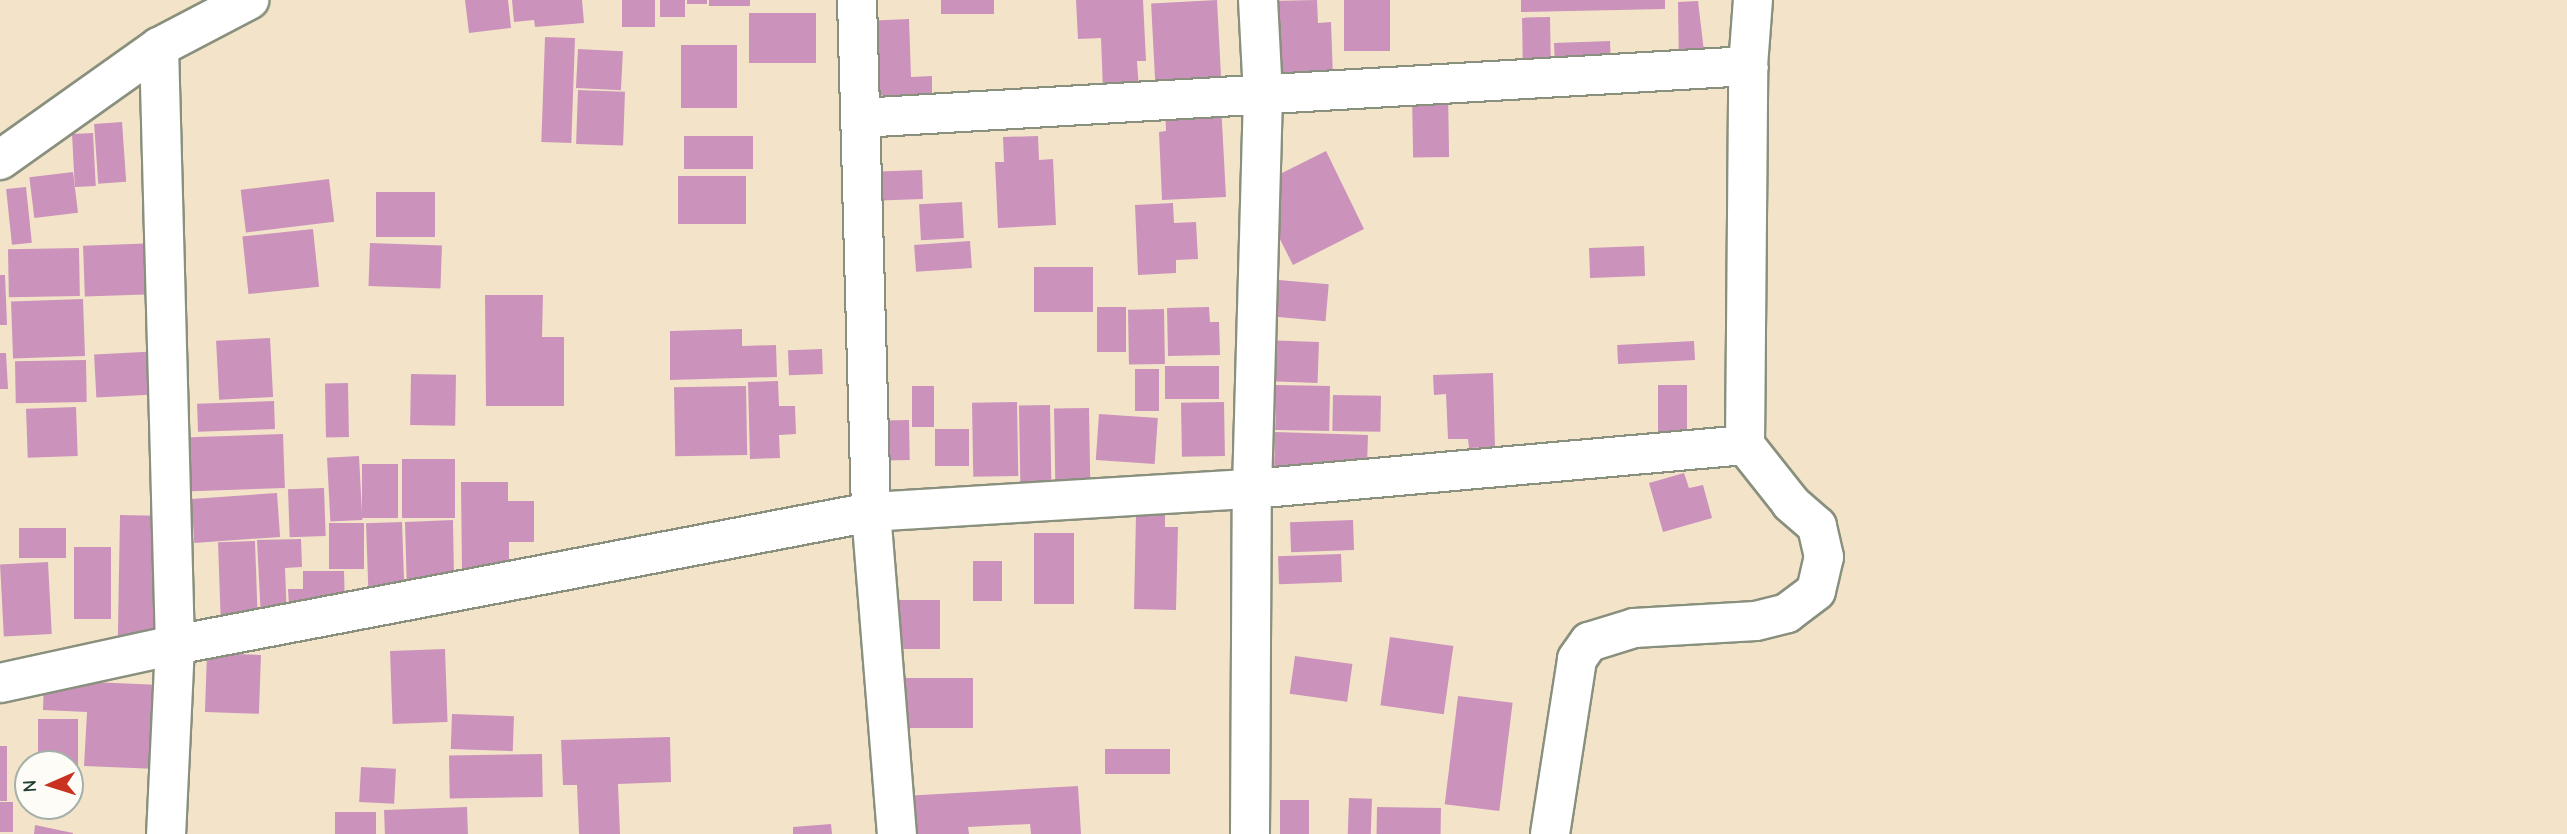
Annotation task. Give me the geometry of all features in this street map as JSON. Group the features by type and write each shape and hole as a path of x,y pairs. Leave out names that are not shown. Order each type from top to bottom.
{"street":[{"path":"0,160 159,47 249,0"},
{"path":"857,0 871,512 897,834"},
{"path":"1250,834 1252,489 1263,95 1258,0"},
{"path":"1550,834 1577,659 1589,642 1634,628 1756,621 1787,613 1816,591 1824,557 1817,526 1791,503 1745,445 1748,65 1753,0"},
{"path":"159,47 175,645 166,834"},
{"path":"860,118 1748,65"},
{"path":"0,683 175,645 871,512 1252,489 1745,445"}],"building":[{"path":"465,0 508,0 511,28 469,33"},
{"path":"512,0 582,0 584,23 535,27 534,20 514,22"},
{"path":"622,0 655,0 655,27 622,27"},
{"path":"660,0 685,0 685,17 660,17"},
{"path":"687,0 707,0 707,4 687,4"},
{"path":"709,0 750,0 750,6 709,6"},
{"path":"941,0 994,0 994,14 941,14"},
{"path":"1076,0 1143,0 1146,61 1137,61 1139,89 1103,91 1101,38 1078,39"},
{"path":"1217,0 1222,93 1156,96 1151,3"},
{"path":"1317,0 1318,23 1331,22 1333,78 1267,80 1265,1"},
{"path":"1344,0 1390,0 1390,51 1344,51"},
{"path":"1521,0 1665,0 1665,9 1521,12"},
{"path":"1698,1 1706,68 1679,69 1678,2"},
{"path":"749,13 816,13 816,63 749,63"},
{"path":"1522,17 1550,17 1551,70 1523,70"},
{"path":"909,19 911,77 932,76 932,94 867,96 864,21"},
{"path":"545,37 575,38 571,143 541,142"},
{"path":"1610,41 1611,70 1555,72 1554,43"},
{"path":"681,45 737,45 737,108 681,108"},
{"path":"578,49 623,51 621,90 576,88"},
{"path":"578,90 625,92 623,146 576,144"},
{"path":"1448,93 1449,157 1413,158 1412,94"},
{"path":"1221,104 1226,197 1162,200 1159,132 1166,131 1165,107"},
{"path":"122,122 126,182 98,184 94,124"},
{"path":"93,133 96,186 75,187 72,134"},
{"path":"684,136 753,136 753,169 684,169"},
{"path":"1038,136 1039,160 1053,159 1056,225 998,228 995,162 1004,162 1003,137"},
{"path":"1326,151 1364,229 1293,265 1263,206 1270,179"},
{"path":"922,170 923,199 865,201 864,172"},
{"path":"73,172 78,213 34,218 29,177"},
{"path":"678,176 746,176 746,224 678,224"},
{"path":"329,179 334,222 246,233 241,190"},
{"path":"26,187 32,243 12,245 6,189"},
{"path":"376,192 435,192 435,237 376,237"},
{"path":"962,202 964,238 921,240 919,204"},
{"path":"1173,203 1174,223 1196,222 1198,259 1176,260 1176,273 1138,275 1135,205"},
{"path":"313,229 319,287 248,294 242,236"},
{"path":"970,241 972,268 916,272 914,245"},
{"path":"159,243 161,294 85,297 83,246"},
{"path":"370,243 442,246 440,288 368,286"},
{"path":"1644,246 1645,276 1590,278 1589,248"},
{"path":"79,248 80,296 9,297 8,249"},
{"path":"1034,267 1093,267 1093,312 1034,312"},
{"path":"0,275 5,275 7,325 0,325"},
{"path":"1268,279 1329,284 1326,321 1265,316"},
{"path":"485,295 543,295 542,337 564,337 564,406 486,406"},
{"path":"83,299 85,356 13,358 11,302"},
{"path":"1097,307 1126,307 1126,352 1097,352"},
{"path":"1209,307 1210,322 1219,322 1220,355 1168,356 1167,308"},
{"path":"1164,309 1165,364 1129,365 1128,310"},
{"path":"742,329 742,346 776,345 777,377 670,380 670,331"},
{"path":"270,338 273,397 219,400 216,341"},
{"path":"1262,340 1319,342 1318,383 1261,381"},
{"path":"1694,341 1695,360 1618,364 1617,345"},
{"path":"822,349 823,374 789,375 788,350"},
{"path":"162,351 164,394 96,397 94,355"},
{"path":"0,353 6,353 8,389 0,389"},
{"path":"86,360 87,402 16,403 15,361"},
{"path":"1165,366 1219,366 1219,399 1165,399"},
{"path":"1135,369 1159,369 1159,411 1135,411"},
{"path":"1493,373 1495,447 1469,448 1468,439 1448,439 1446,394 1434,395 1433,375"},
{"path":"411,374 456,375 455,426 410,425"},
{"path":"778,381 779,406 795,406 796,434 779,435 780,458 750,459 748,382"},
{"path":"325,383 348,383 349,437 326,437"},
{"path":"1276,385 1330,386 1329,431 1275,430"},
{"path":"1658,385 1687,385 1687,439 1658,439"},
{"path":"746,386 747,455 675,456 674,387"},
{"path":"912,386 934,386 934,427 912,427"},
{"path":"1333,395 1381,396 1380,432 1332,431"},
{"path":"274,401 275,429 198,432 197,404"},
{"path":"1017,402 1018,476 973,477 972,403"},
{"path":"1224,402 1225,456 1182,457 1181,403"},
{"path":"1050,405 1051,488 1020,489 1019,406"},
{"path":"76,407 78,456 28,458 26,409"},
{"path":"1089,408 1090,486 1055,487 1054,409"},
{"path":"1099,414 1158,418 1155,464 1096,460"},
{"path":"909,420 910,460 872,461 871,421"},
{"path":"935,429 969,429 969,466 935,466"},
{"path":"1275,432 1368,435 1367,465 1274,472"},
{"path":"283,434 285,488 185,491 183,437"},
{"path":"359,456 362,520 330,522 327,458"},
{"path":"402,459 455,459 455,518 402,518"},
{"path":"362,464 398,464 398,518 362,518"},
{"path":"1684,473 1689,488 1703,485 1712,518 1663,532 1649,483"},
{"path":"461,482 508,482 508,501 534,501 534,542 509,542 509,572 462,572"},
{"path":"324,488 326,536 290,537 288,489"},
{"path":"277,493 280,537 194,543 191,499"},
{"path":"1136,514 1165,515 1165,527 1178,527 1176,610 1134,609"},
{"path":"120,515 160,516 158,636 118,635"},
{"path":"453,520 454,579 407,591 405,522"},
{"path":"1353,520 1354,550 1291,552 1290,522"},
{"path":"402,522 404,588 368,589 366,523"},
{"path":"329,523 364,523 364,569 329,569"},
{"path":"19,528 66,528 66,558 19,558"},
{"path":"1034,533 1074,533 1074,604 1034,604"},
{"path":"301,539 302,567 285,568 287,619 261,619 257,540"},
{"path":"255,541 258,619 221,620 218,542"},
{"path":"74,547 111,547 111,619 74,619"},
{"path":"1341,554 1342,582 1279,584 1278,556"},
{"path":"973,561 1002,561 1002,601 973,601"},
{"path":"48,562 52,634 4,636 0,565"},
{"path":"303,571 344,571 345,606 289,607 288,589 303,589"},
{"path":"889,600 940,600 940,649 889,649"},
{"path":"1390,637 1453,646 1444,714 1380,705"},
{"path":"445,649 448,722 393,724 390,651"},
{"path":"207,653 261,655 259,714 205,712"},
{"path":"1295,656 1352,664 1347,702 1290,694"},
{"path":"888,678 973,678 973,728 888,728"},
{"path":"44,680 161,685 158,769 84,766 87,712 43,710"},
{"path":"1458,696 1513,703 1499,811 1445,804"},
{"path":"452,714 514,716 513,751 451,749"},
{"path":"38,719 78,719 78,750 38,750"},
{"path":"670,737 671,782 618,784 620,834 579,834 577,785 563,785 561,740"},
{"path":"0,746 7,746 7,801 0,801"},
{"path":"1105,749 1170,749 1170,774 1105,774"},
{"path":"542,754 543,797 450,799 449,756"},
{"path":"361,767 396,769 394,804 359,802"},
{"path":"1078,786 1081,834 1031,834 1030,824 968,827 969,834 905,834 903,796"},
{"path":"1349,798 1372,799 1371,834 1348,834"},
{"path":"1280,800 1309,800 1309,834 1280,834"},
{"path":"0,802 13,802 13,832 0,832"},
{"path":"467,807 468,834 385,834 384,810"},
{"path":"1377,807 1441,808 1441,834 1377,834"},
{"path":"335,812 376,812 376,834 335,834"},
{"path":"831,824 832,834 793,834 793,827"},
{"path":"35,825 73,833 73,834 34,834"}]}
